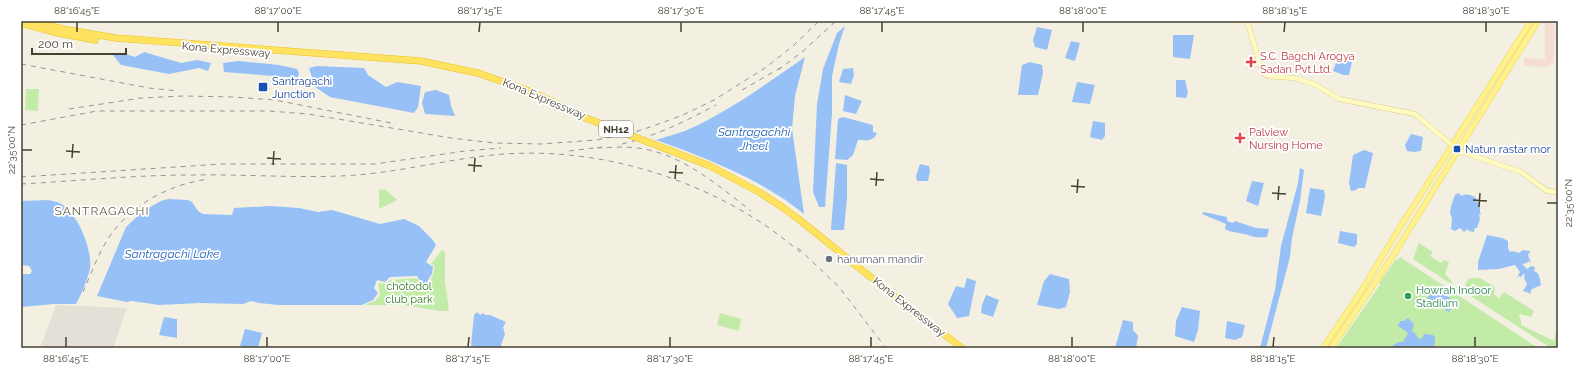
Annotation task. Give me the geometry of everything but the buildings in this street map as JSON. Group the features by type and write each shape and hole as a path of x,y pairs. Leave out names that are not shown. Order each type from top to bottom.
{"highway":[{"name":"Kona Expressway","path":"30,21 63,29 116,38 305,55"},
{"name":"Kona Expressway","path":"21,23 58,33 91,39 305,55 421,61 478,73 522,87 586,118 710,166 759,192 807,226 899,300 962,348"},
{"name":"Kona Expressway","path":"782,207 798,223 955,348"}],"main road":[{"path":"1247,21 1261,67 1268,76 1295,78 1316,85 1340,99 1415,114 1459,150 1521,172 1547,191 1558,192"},
{"path":"1323,348 1362,290 1397,232 1531,21"},
{"path":"1331,348 1396,251 1538,21"}],"shaded area":[{"path":"1545,21 1553,21 1556,35 1554,40 1554,63 1546,67 1524,66 1524,58 1545,59"},
{"path":"56,305 127,308 113,348 40,348"}],"green space":[{"path":"26,89 39,89 38,111 25,110"},
{"path":"381,189 386,190 397,200 379,209 379,191"},
{"path":"1419,243 1433,252 1430,256 1441,263 1444,260 1449,262 1445,274 1452,282 1451,284 1413,259"},
{"name":"chotodol club park","path":"442,250 445,252 445,281 449,311 403,305 365,305 375,301 380,295 378,283 386,284 390,280 417,278 422,289 433,275 434,265 431,264"},
{"path":"1400,257 1538,348 1336,348 1380,285 1379,283 1396,259 1398,260"},
{"path":"1480,278 1495,287 1494,294 1499,299 1504,292 1534,311 1531,317 1520,314 1521,325 1554,341 1558,328 1558,348 1551,348 1463,291 1468,279"},
{"path":"720,313 741,319 739,331 717,325"}],"water":[{"path":"845,26 839,44 832,76 832,113 825,207 819,207 813,192 817,104 823,69 837,33"},
{"path":"1037,27 1052,30 1047,50 1035,47 1033,40"},
{"path":"1173,35 1194,35 1190,59 1173,57"},
{"path":"1071,41 1080,43 1075,61 1065,58"},
{"path":"144,52 181,63 197,60 211,63 208,71 199,68 169,74 121,65 113,55 122,53 135,57"},
{"name":"Santragachhi Jheel","path":"805,57 795,96 792,129 804,214 789,202 750,179 704,158 656,140 685,131 716,115 746,97"},
{"path":"1342,58 1352,62 1349,75 1344,75 1333,71 1337,60"},
{"path":"238,61 279,65 297,69 299,73 298,78 224,72 223,63"},
{"path":"1030,62 1042,65 1043,73 1038,95 1018,95 1022,65"},
{"path":"317,66 364,68 368,75 386,87 397,82 421,86 418,107 414,113 330,97 315,87 309,68"},
{"path":"853,68 854,75 851,84 839,82 843,69"},
{"path":"1176,80 1185,80 1188,93 1186,98 1176,97"},
{"path":"1077,82 1095,85 1090,104 1072,102"},
{"path":"436,90 449,95 455,116 425,114 422,103 425,92"},
{"path":"845,95 862,101 856,114 843,111"},
{"path":"843,117 873,125 873,132 877,133 872,139 858,140 853,155 847,160 835,159 838,119"},
{"path":"1093,121 1105,123 1105,136 1102,140 1090,137"},
{"path":"1411,134 1423,137 1421,151 1407,151 1405,145"},
{"path":"1364,150 1373,153 1365,188 1358,188 1351,191 1349,183 1353,155"},
{"path":"836,163 847,165 847,198 844,230 831,230"},
{"path":"920,164 929,166 930,171 928,181 917,181 916,176"},
{"path":"1300,168 1304,170 1290,257 1266,348 1260,348 1275,290 1281,246 1298,183"},
{"path":"1252,181 1264,183 1258,206 1246,201"},
{"path":"1310,188 1324,190 1325,197 1321,216 1306,213"},
{"path":"1458,193 1462,196 1473,196 1476,198 1477,202 1480,203 1480,219 1474,232 1467,229 1464,232 1460,228 1455,231 1451,229 1451,206 1455,195"},
{"name":"Santragachi Lake","path":"168,199 188,200 192,202 198,211 203,214 232,215 234,208 270,206 299,208 318,212 332,210 380,224 404,219 419,226 436,245 426,262 433,267 432,274 423,287 417,276 390,277 385,282 377,280 374,288 378,293 373,300 362,305 278,305 251,301 243,304 200,303 159,305 132,301 127,302 97,296 126,227 143,211 161,201"},
{"path":"48,200 64,206 77,221 89,252 90,269 76,304 21,307 21,274 30,274 32,271 29,266 21,265 21,201"},
{"path":"1204,212 1227,217 1227,221 1233,223 1235,221 1256,228 1269,229 1267,237 1255,237 1232,232 1225,229 1226,224 1202,214"},
{"path":"1340,231 1357,234 1357,244 1354,247 1338,243"},
{"path":"1487,235 1502,238 1508,241 1508,248 1510,252 1512,251 1519,253 1523,250 1530,251 1528,255 1531,263 1528,261 1527,263 1522,264 1527,269 1531,266 1535,267 1534,271 1539,275 1541,285 1532,289 1530,292 1532,294 1523,291 1527,284 1524,278 1525,274 1522,275 1521,278 1520,276 1517,277 1520,272 1515,265 1499,269 1478,270 1478,262"},
{"path":"1050,274 1069,279 1070,292 1066,307 1059,309 1037,305 1044,281"},
{"path":"967,278 976,281 969,316 957,318 948,304 956,286 964,288"},
{"path":"1433,288 1455,301 1449,312 1427,298"},
{"path":"986,295 999,300 993,317 981,313"},
{"path":"1182,307 1200,311 1198,330 1194,342 1175,336 1176,321"},
{"path":"477,312 480,315 483,313 506,322 503,327 505,334 500,348 477,348 471,345 474,315"},
{"path":"164,317 177,319 177,338 159,335"},
{"path":"1408,318 1414,324 1412,332 1415,333 1418,338 1422,339 1424,334 1433,335 1435,337 1435,343 1432,348 1394,348 1393,345 1403,342 1408,333 1398,326 1400,321 1404,321"},
{"path":"1123,320 1133,322 1133,330 1138,336 1136,348 1115,348"},
{"path":"1227,321 1245,325 1242,337 1235,340 1225,338"},
{"path":"245,329 262,333 258,348 246,348 240,346"}],"railway":[{"path":"21,125 97,111 269,111 308,114 451,138 494,143 541,144 596,140 632,133 653,126 683,115 714,100 765,68 793,46 819,21"},
{"path":"778,70 802,52 836,21"},
{"path":"21,64 149,88 178,91"},
{"path":"742,90 782,67"},
{"path":"69,109 141,98 183,96 233,97 275,100 396,124"},
{"path":"622,144 635,141 670,128 716,105"},
{"path":"569,151 602,147"},
{"path":"21,177 222,164 375,164 465,151 501,148"},
{"path":"597,148 636,148 663,154 703,175 751,211"},
{"path":"21,184 170,175 303,177 361,175 504,154 538,153 572,155 606,160 639,168 671,178 702,191 733,206 762,223 800,252"},
{"path":"83,292 98,257 109,237 118,225 140,205 166,191 209,179"},
{"path":"798,248 839,287 886,348"}],"place":[{"name":"S.C. Bagchi Arogya Sadan Pvt.Ltd.","path":"1251,62"},
{"name":"Santragachi Junction","path":"263,87"},
{"name":"Palview Nursing Home","path":"1240,138"},
{"name":"Natun rastar mor","path":"1457,149"},
{"name":"hanuman mandir","path":"829,259"},
{"name":"Howrah Indoor Stadium","path":"1408,296"}],"district":[{"name":"SANTRAGACHI","path":"102,211"}]}
